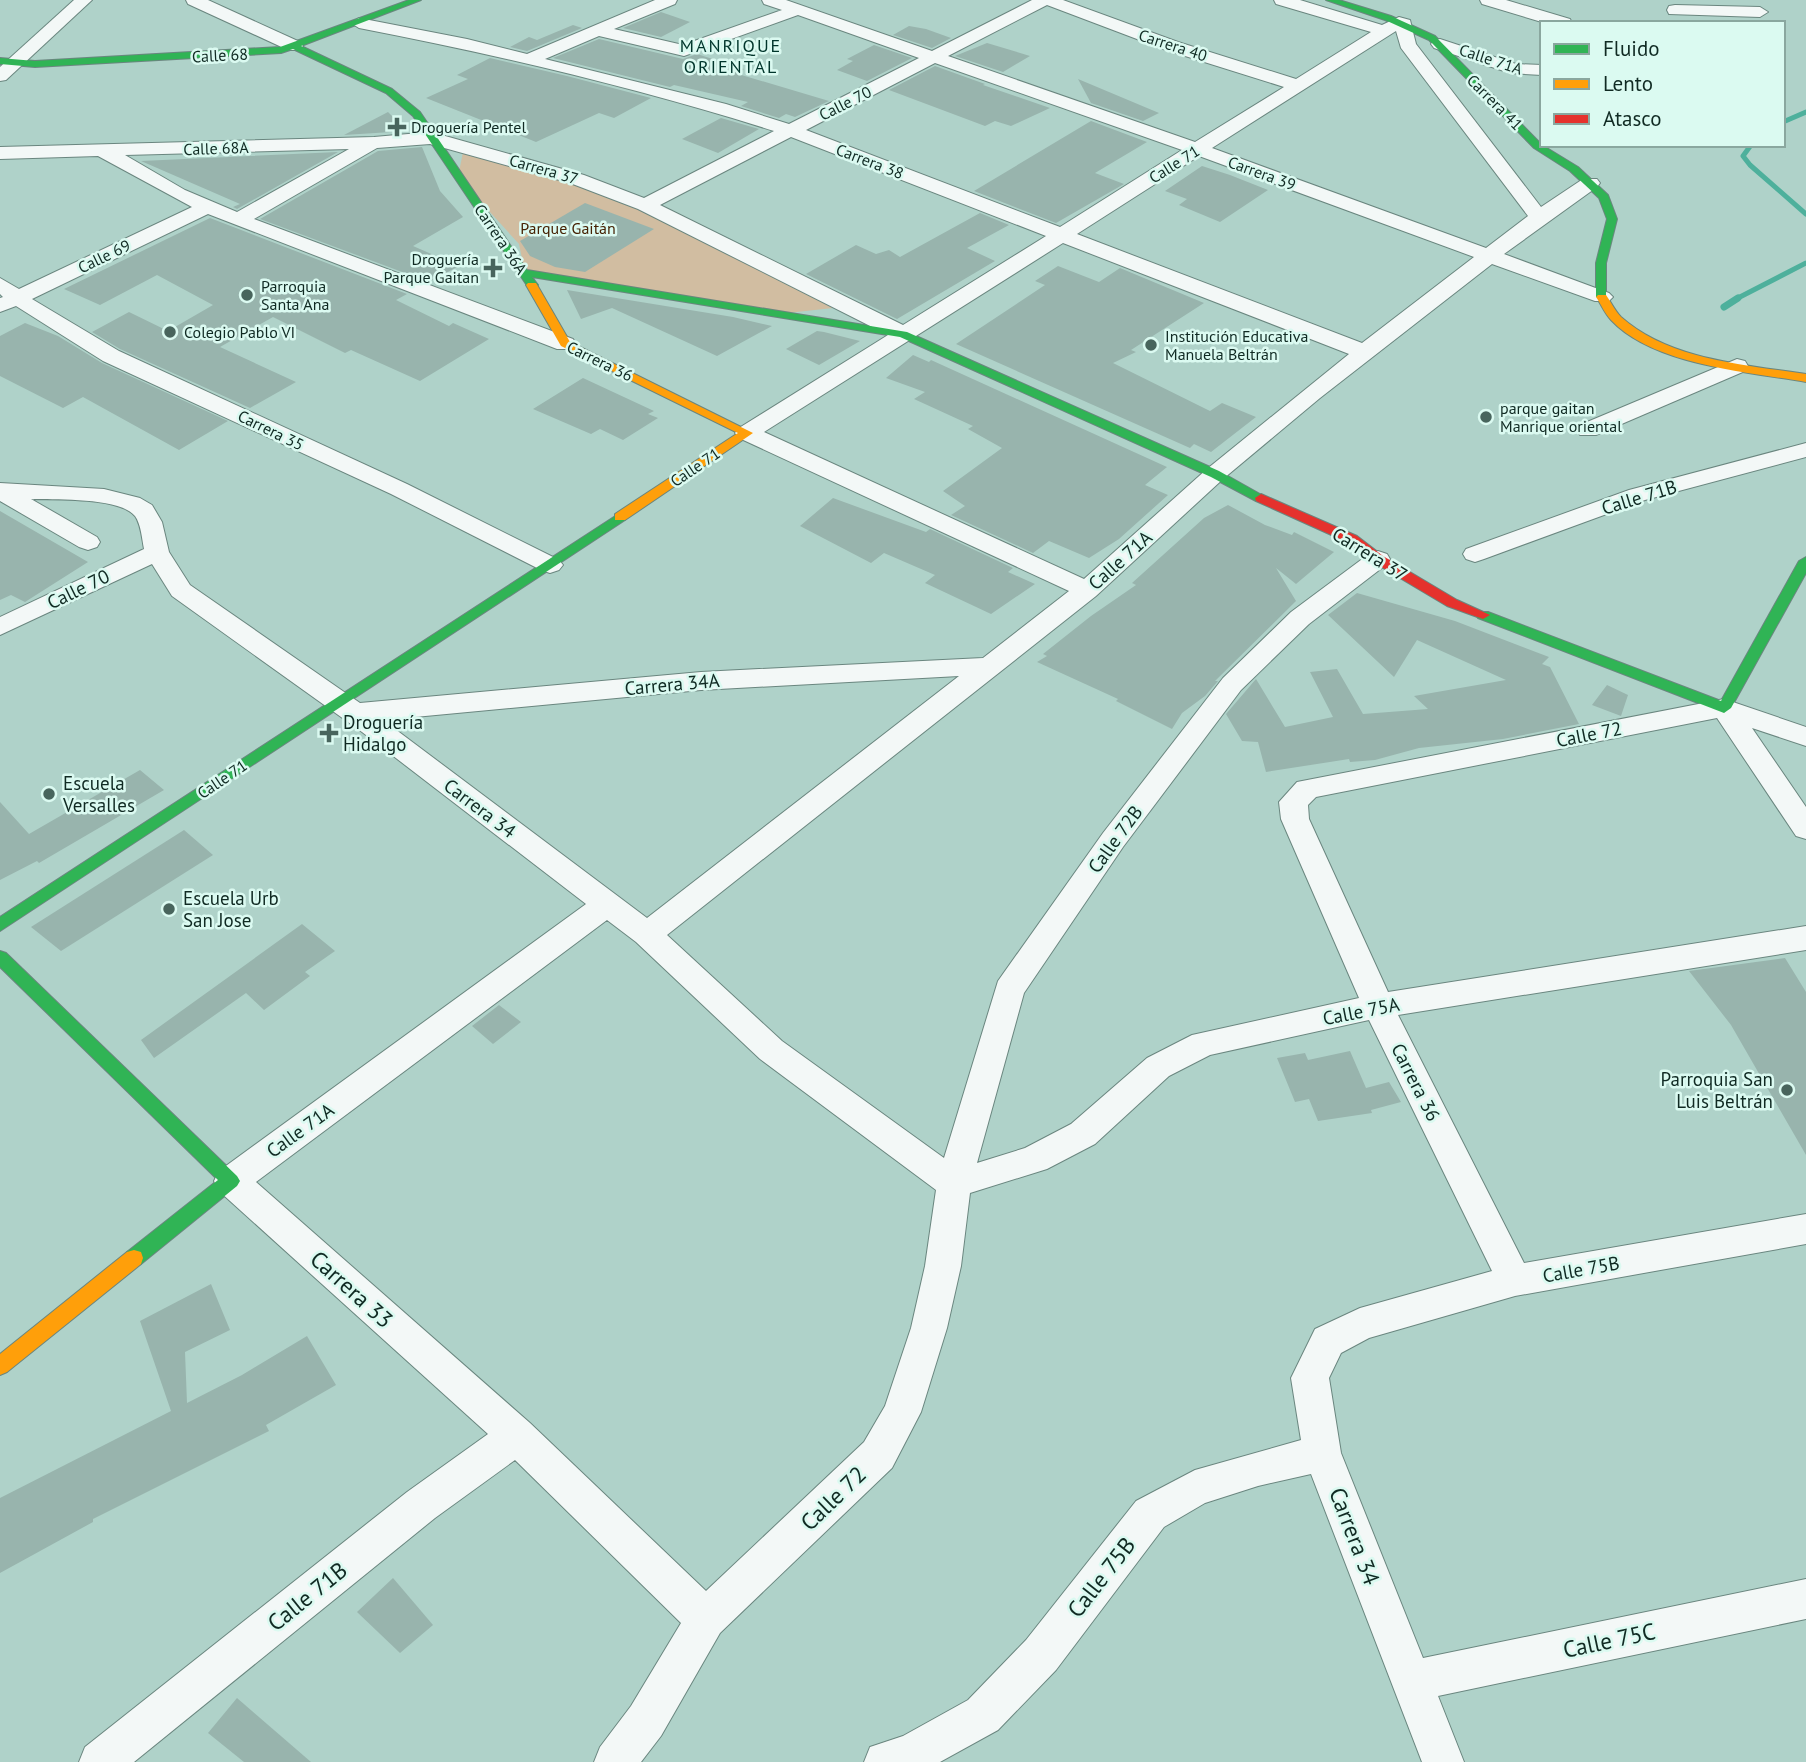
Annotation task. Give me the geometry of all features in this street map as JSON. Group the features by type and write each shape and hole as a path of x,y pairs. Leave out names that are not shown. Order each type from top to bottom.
{"street":[{"path":"0,76 7,62 85,0"},
{"path":"194,0 389,91 417,114 431,138"},
{"name":"Calle 68","path":"7,62 273,52 417,0"},
{"path":"527,61 669,0"},
{"name":"Carrera 39","path":"771,0 1197,149 1602,297"},
{"name":"Calle 70","path":"645,205 1047,0"},
{"name":"Carrera 40","path":"1047,0 1171,46 1299,86"},
{"name":"Carrera 41","path":"1283,0 1396,20"},
{"name":"Carrera 41","path":"1330,0 1396,20 1440,44 1540,138"},
{"path":"1488,0 1557,21"},
{"path":"596,30 684,51 799,9"},
{"path":"1669,11 1760,12"},
{"name":"Calle 71","path":"0,925 348,707 550,565 747,433 1299,86 1396,20"},
{"name":"Carrera 41","path":"1396,20 1407,44 1539,217"},
{"name":"Carrera 38","path":"359,23 433,36 719,108 792,131 1365,352"},
{"name":"Calle 71A","path":"1440,44 1463,49 1516,69 1540,70"},
{"name":"Calle 68A","path":"0,153 374,143 431,138"},
{"name":"Carrera 37","path":"431,138 565,175 645,205 903,334 1215,474 1237,487 1352,539 1378,559 1452,603 1806,737"},
{"name":"Carrera 36A","path":"431,138 525,274 565,344"},
{"path":"238,220 374,143"},
{"name":"Carrera 41","path":"1549,147 1590,183 1609,206 1612,219 1601,263 1602,297"},
{"name":"Carrera 36","path":"105,152 178,194 238,220 565,344 747,433 1087,590"},
{"name":"Calle 71A","path":"647,934 1087,590 1215,474 1365,352 1539,217 1590,183"},
{"name":"Calle 69","path":"5,296 208,207"},
{"name":"Carrera 37","path":"525,274 903,334"},
{"name":"Carrera 35","path":"5,296 111,356 399,489 550,565"},
{"path":"1602,297 1617,319 1643,338 1683,355 1806,378"},
{"path":"1588,430 1737,366"},
{"name":"Calle 71B","path":"1475,554 1637,495 1806,450"},
{"path":"0,491 88,542"},
{"name":"Carrera 34","path":"0,491 104,496 131,503 143,510 150,522 157,552 181,590 348,707 647,934 771,1050 954,1184"},
{"name":"Calle 70","path":"0,627 157,552"},
{"name":"Calle 72B","path":"954,1184 1009,990 1036,948 1232,684 1300,618 1378,559"},
{"path":"1803,576 1724,708 1806,829"},
{"name":"Carrera 34A","path":"348,707 701,681 989,666"},
{"name":"Calle 72","path":"1293,802 1307,789 1724,708"},
{"name":"Carrera 36","path":"1293,802 1295,819 1378,1006 1516,1280"},
{"name":"Calle 71A","path":"0,1366 232,1181 607,904"},
{"name":"Calle 75A","path":"954,1184 1035,1159 1083,1134 1158,1067 1203,1044 1378,1006 1806,938"},
{"name":"Carrera 33","path":"0,957 232,1181 517,1436 706,1619"},
{"name":"Calle 72","path":"615,1762 646,1721 706,1619 878,1455 902,1412 929,1328 943,1266 954,1184"},
{"name":"Calle 75B","path":"1360,1324 1516,1280 1806,1229"},
{"name":"Carrera 34","path":"1360,1324 1328,1341 1310,1378 1322,1452 1443,1762"},
{"name":"Calle 71B","path":"100,1762 421,1505 517,1436"},
{"name":"Calle 75B","path":"898,1758 984,1715 1041,1655 1150,1514 1195,1488 1322,1452"},
{"name":"Calle 75C","path":"1412,1681 1806,1599"}],"green space":[{"name":"Parque Gaitán","path":"463,152 541,167 664,215 723,252 833,308 778,314 525,273 519,244 458,177"}],"building":[{"path":"661,12 690,22 661,37 623,28"},
{"path":"573,25 582,28 527,51 510,47 529,37 537,40"},
{"path":"909,26 951,38 932,48 893,35"},
{"path":"599,39 683,59 697,54 744,69 738,74 829,101 795,117 786,114 779,118 741,106 748,102 674,85 670,87 553,58"},
{"path":"987,43 1030,56 1003,72 955,56"},
{"path":"874,45 912,58 867,81 837,70 853,61 847,59"},
{"path":"490,58 651,98 614,118 599,113 536,142 426,98 468,79 457,75"},
{"path":"935,66 1050,108 1011,126 995,121 985,126 889,90"},
{"path":"1078,79 1159,113 1143,121 1091,103"},
{"path":"388,112 407,131 344,135"},
{"path":"721,118 759,129 718,153 682,139"},
{"path":"1091,121 1147,142 1095,173 1124,184 1056,223 974,191"},
{"path":"422,147 440,191 463,217 413,246 459,266 429,282 260,219 378,151"},
{"path":"338,152 237,209 233,207 240,204 141,161"},
{"path":"1202,166 1268,190 1220,222 1179,205 1187,199 1165,191"},
{"path":"585,203 654,229 585,272 555,267 530,256 520,241"},
{"path":"980,213 1009,225 967,248 995,261 897,319 806,274 856,245 876,254 889,250 900,257"},
{"path":"210,218 407,294 396,300 449,326 453,323 489,339 420,381 351,350 345,353 273,317 220,347 296,382 250,408 120,349 92,332 129,312 168,331 213,305 157,275 100,305 64,289"},
{"path":"1058,266 1099,282 1120,268 1204,303 1131,350 1136,352 1113,363 1210,411 1222,403 1256,417 1211,452 1194,444 1190,448 956,344 1045,285 1035,281"},
{"path":"567,290 733,317 772,326 717,356 612,308 581,319"},
{"path":"25,323 58,336 102,363 228,421 179,450 83,397 63,408 0,376 0,336"},
{"path":"817,331 860,341 819,365 786,349"},
{"path":"913,355 929,362 931,360 1167,467 1145,485 1168,495 1119,539 1089,558 1049,541 1033,553 951,515 965,506 943,491 1002,448 968,429 973,426 914,399 925,392 886,378"},
{"path":"583,378 654,411 648,414 658,418 623,440 600,429 591,434 533,409"},
{"path":"833,498 926,532 930,529 1013,568 1008,572 1035,584 991,614 925,583 935,575 884,553 871,563 800,526"},
{"path":"1228,505 1265,525 1292,535 1294,532 1334,552 1296,584 1276,568 1296,601 1215,681 1218,681 1205,696 1182,713 1172,729 1116,701 1118,699 1037,662 1047,656 1043,654 1091,616 1136,585 1132,583 1204,518"},
{"path":"0,511 88,562 25,602 11,595 0,600"},
{"path":"1357,593 1455,621 1549,657 1542,664 1550,667 1579,724 1503,739 1419,748 1375,760 1350,762 1349,759 1266,772 1258,742 1242,741 1226,714 1256,679 1285,727 1333,717 1310,672 1337,669 1363,714 1428,709 1414,696 1506,680 1417,640 1394,677 1328,615"},
{"path":"1607,685 1628,695 1621,716 1592,705"},
{"path":"140,770 164,790 39,863 37,861 0,880 0,802 29,834"},
{"path":"184,830 213,855 61,951 31,927"},
{"path":"302,924 335,951 305,972 310,976 264,1010 246,993 154,1058 141,1040"},
{"name":"Parroquia San Luis Beltrán","path":"1785,958 1806,992 1806,1155 1731,1025 1689,971"},
{"path":"499,1005 521,1022 493,1044 472,1026"},
{"path":"1350,1051 1366,1088 1389,1082 1401,1102 1371,1110 1372,1113 1318,1121 1309,1099 1295,1102 1277,1058 1305,1053 1308,1060"},
{"path":"211,1284 230,1330 185,1352 187,1403 242,1375 307,1336 336,1385 266,1425 269,1431 93,1519 93,1522 0,1573 0,1498 171,1411 140,1321"},
{"path":"393,1578 433,1625 400,1653 357,1612"},
{"path":"237,1698 311,1762 244,1762 208,1733"}],"waterway":[{"path":"1785,121 1806,112"},
{"path":"1750,147 1743,156 1750,165 1806,214"},
{"path":"1736,299 1806,263"},
{"path":"1724,307 1738,298"}],"traffic: fast":[{"path":"0,61 35,64 281,50 417,0"},
{"path":"1330,0 1388,18 1432,38 1538,146 1574,169 1604,197 1612,219 1601,263 1602,297"},
{"path":"294,46 389,91 417,114 532,285"},
{"path":"525,273 903,334 1215,474 1261,498"},
{"path":"0,925 620,517"},
{"path":"1483,615 1724,708 1806,561"},
{"path":"0,957 231,1181 134,1258"}],"traffic: slow":[{"path":"532,285 565,344 747,433 620,517"},
{"path":"1602,297 1615,317 1635,334 1662,346 1723,364 1806,378"},
{"path":"0,1366 134,1258"}],"traffic: jam":[{"path":"1261,498 1352,539 1378,559 1452,603 1483,615"}],"place":[{"name":"Droguería Pentel","path":"397,127"},
{"name":"Droguería Parque Gaitan","path":"493,268"},
{"name":"Parroquia Santa Ana","path":"247,295"},
{"name":"Colegio Pablo VI","path":"170,332"},
{"name":"Institución Educativa Manuela Beltrán","path":"1151,345"},
{"name":"parque gaitan Manrique oriental","path":"1486,417"},
{"name":"Droguería Hidalgo","path":"329,733"},
{"name":"Escuela Versalles","path":"49,794"},
{"name":"Escuela Urb San Jose","path":"169,909"},
{"name":"Parroquia San Luis Beltrán","path":"1787,1090"}],"district":[{"name":"MANRIQUE ORIENTAL","path":"731,55"}]}
